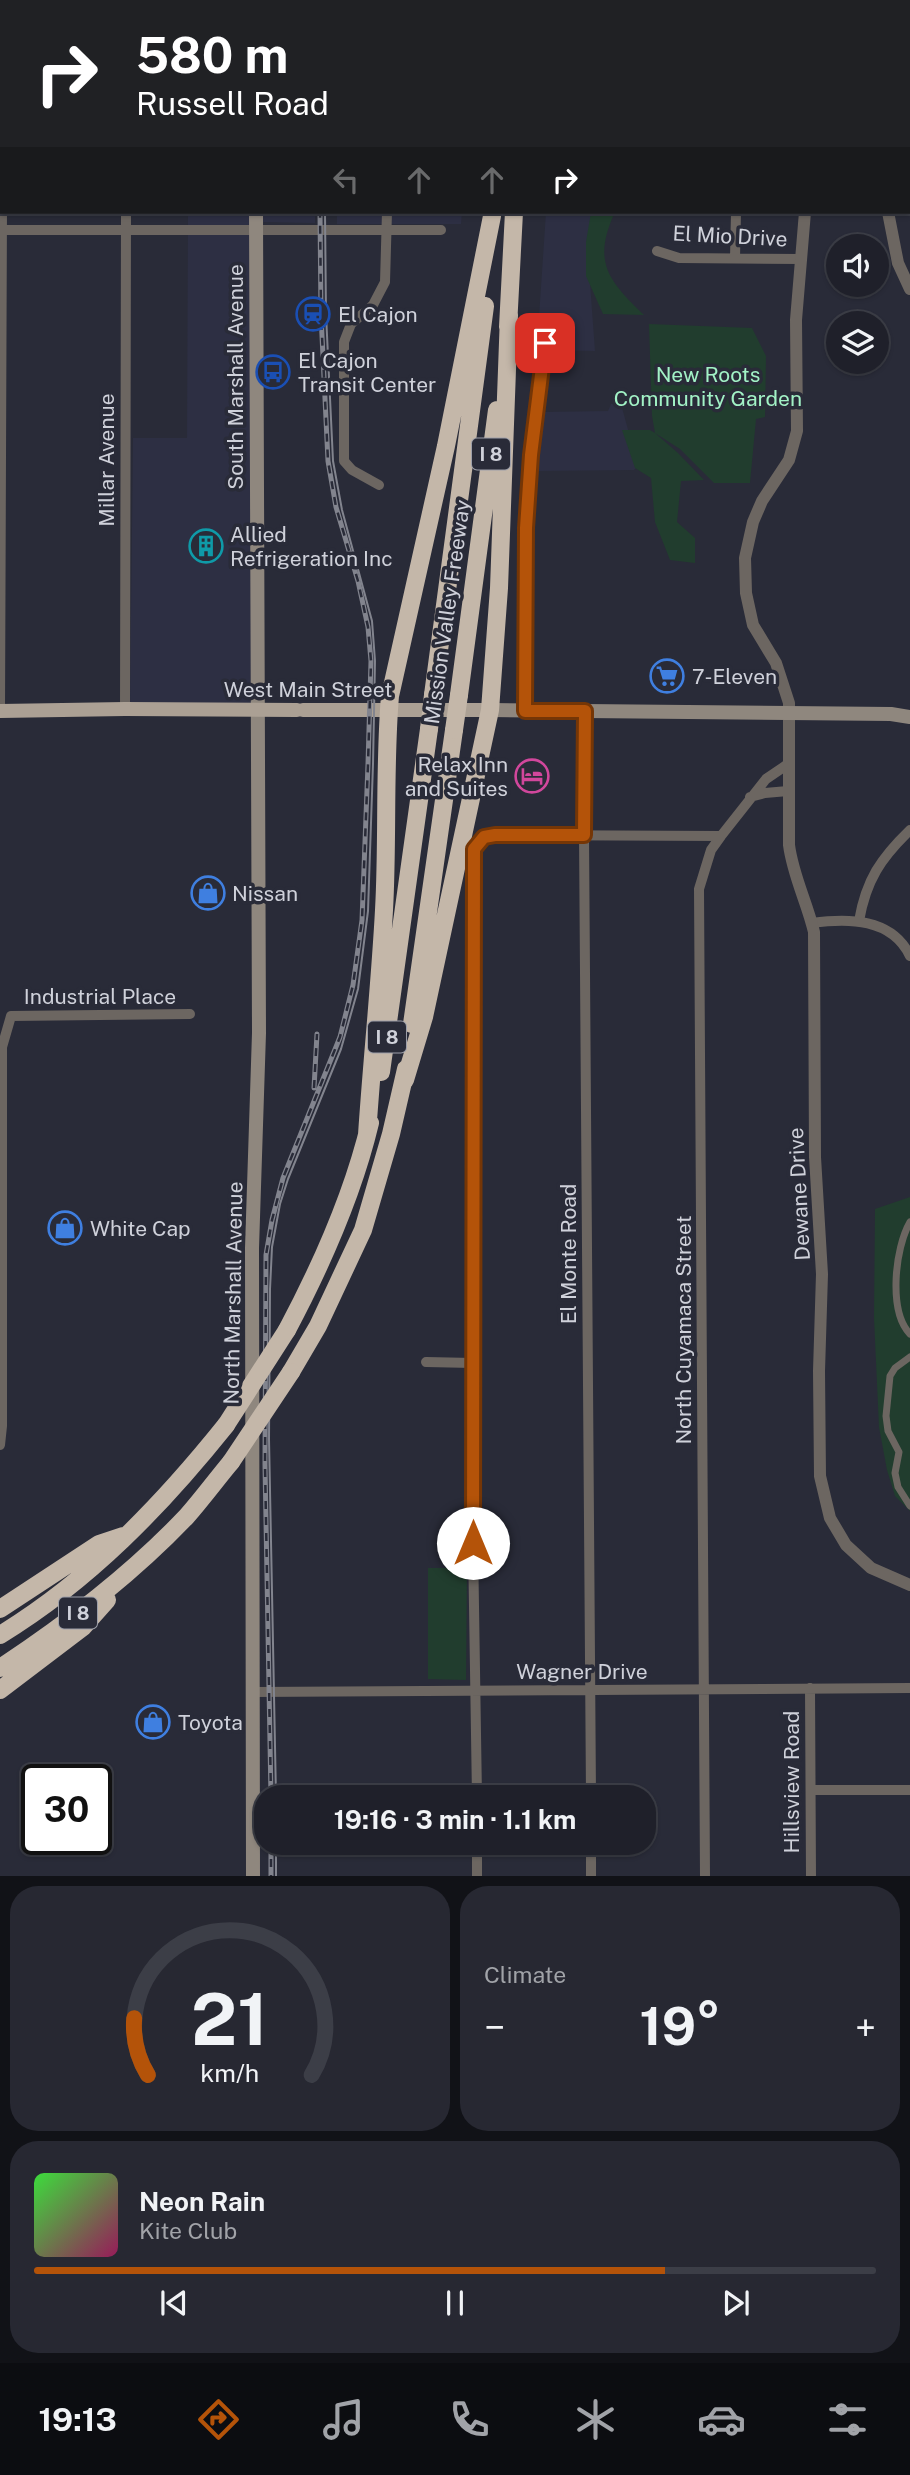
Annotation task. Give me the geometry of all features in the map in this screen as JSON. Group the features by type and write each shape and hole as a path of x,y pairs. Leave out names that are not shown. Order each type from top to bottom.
{"highway":[{"name":"Mission Valley Freeway","path":"0,1635 88,1572 130,1534 179,1483 226,1425 287,1330 319,1268 338,1220 367,1135 387,1041 481,345 492,214"},
{"path":"367,1135 384,911 388,710 446,446 492,214"},
{"name":"Mission Valley Freeway","path":"0,1668 44,1640 95,1600 187,1516 231,1462 291,1372 318,1326 363,1230 405,1080 509,315 514,214"},
{"path":"405,1080 424,1017 490,710 499,588 509,315"},
{"path":"0,1609 99,1544 130,1534"},
{"path":"0,1690 83,1627 150,1550"}],"main road":[{"name":"South Marshall Avenue","path":"256,214 257,710"},
{"name":"North Marshall Avenue","path":"253,1876 252,1248 259,1033 257,710"},
{"name":"West Main Street","path":"0,711 490,710 891,714 910,717"}],"street":[{"name":"Millar Avenue","path":"125,709 126,214"},
{"path":"379,485 352,470 344,461 344,342 351,324 373,305 385,282 387,214"},
{"path":"735,258 736,214"},
{"path":"788,764 790,714 776,663 754,625 746,593 745,558 752,522 762,501 789,460 797,430 796,320 805,214"},
{"path":"888,214 898,263 910,289"},
{"path":"0,711 1,230 441,230"},
{"name":"El Mio Drive","path":"657,251 680,258 802,259"},
{"path":"525,711 526,528 531,455 545,343 551,329"},
{"name":"El Monte Road","path":"585,711 591,1785"},
{"name":"Dewane Drive","path":"788,764 789,845 792,867 812,923 815,955 815,1157 822,1274 820,1476 829,1514 846,1545 871,1568 910,1585"},
{"name":"North Cuyamaca Street","path":"705,1876 699,889 711,850 720,836 766,779 788,764"},
{"path":"750,797 788,791"},
{"path":"859,921 862,900 875,870 886,854 910,830"},
{"path":"477,1785 473,1363 474,849 484,837 720,836"},
{"path":"812,923 838,919 871,923 900,942 910,956"},
{"name":"Industrial Place","path":"1,1075 2,1047 11,1016 190,1014"},
{"path":"0,1446 1,1075"},
{"path":"910,1222 902,1237 897,1288 898,1313 910,1334"},
{"path":"910,1357 895,1368 890,1376 886,1416 888,1431 899,1452 895,1473 898,1487 910,1506"},
{"path":"426,1362 473,1363"},
{"name":"Hillsview Road","path":"810,1688 811,1876"},
{"name":"Wagner Drive","path":"253,1692 910,1688"},
{"path":"811,1790 910,1790"},
{"path":"477,1855 477,1876"},
{"path":"591,1855 591,1876"}],"shaded area":[{"path":"188,214 315,214 315,223 263,222 263,704 130,706 133,438 187,438"},
{"path":"337,214 462,214 461,224 337,224"},
{"path":"546,214 593,214 589,269 595,351 549,350 537,347"},
{"path":"611,404 621,404 638,466 634,470 535,471 543,412 608,411"}],"green space":[{"path":"591,214 614,214 605,244 607,269 621,291 644,315 603,314 586,276 586,242"},
{"name":"New Roots Community Garden","path":"649,324 752,328 766,356 765,417 756,419 750,483 714,483 680,449 655,433"},
{"path":"622,430 650,430 704,480 681,481 677,522 695,538 695,563 670,560 655,522 651,478 635,468"},
{"path":"910,1197 910,1511 895,1496 887,1470 879,1427 874,1318 875,1209"},
{"path":"428,1568 467,1568 466,1680 428,1679"}],"tram line":[{"path":"276,1785 269,1439 272,1247 288,1179 341,1049 358,989 368,911 373,764 375,661 372,621 342,510 333,461 326,314 325,214"},
{"path":"276,1855 276,1876"}],"railway":[{"path":"271,1785 265,1465 266,1255 283,1178 340,1037 353,985 362,920 368,764 371,661 368,627 358,581 336,507 328,461 321,315 320,214"},
{"path":"314,1088 317,1034"},
{"path":"271,1855 271,1876"}],"place":[{"name":"El Cajon","path":"313,314"},
{"name":"El Cajon Transit Center","path":"273,372"},
{"name":"Allied Refrigeration Inc","path":"206,546"},
{"name":"7-Eleven","path":"667,676"},
{"name":"Relax Inn and Suites","path":"532,776"},
{"name":"Nissan","path":"208,893"},
{"name":"White Cap","path":"65,1228"},
{"name":"Toyota","path":"153,1722"}],"route":[{"path":"473,1543 474,849 484,837 495,835 584,835 585,711 525,711 526,528 531,455 545,343"}]}
